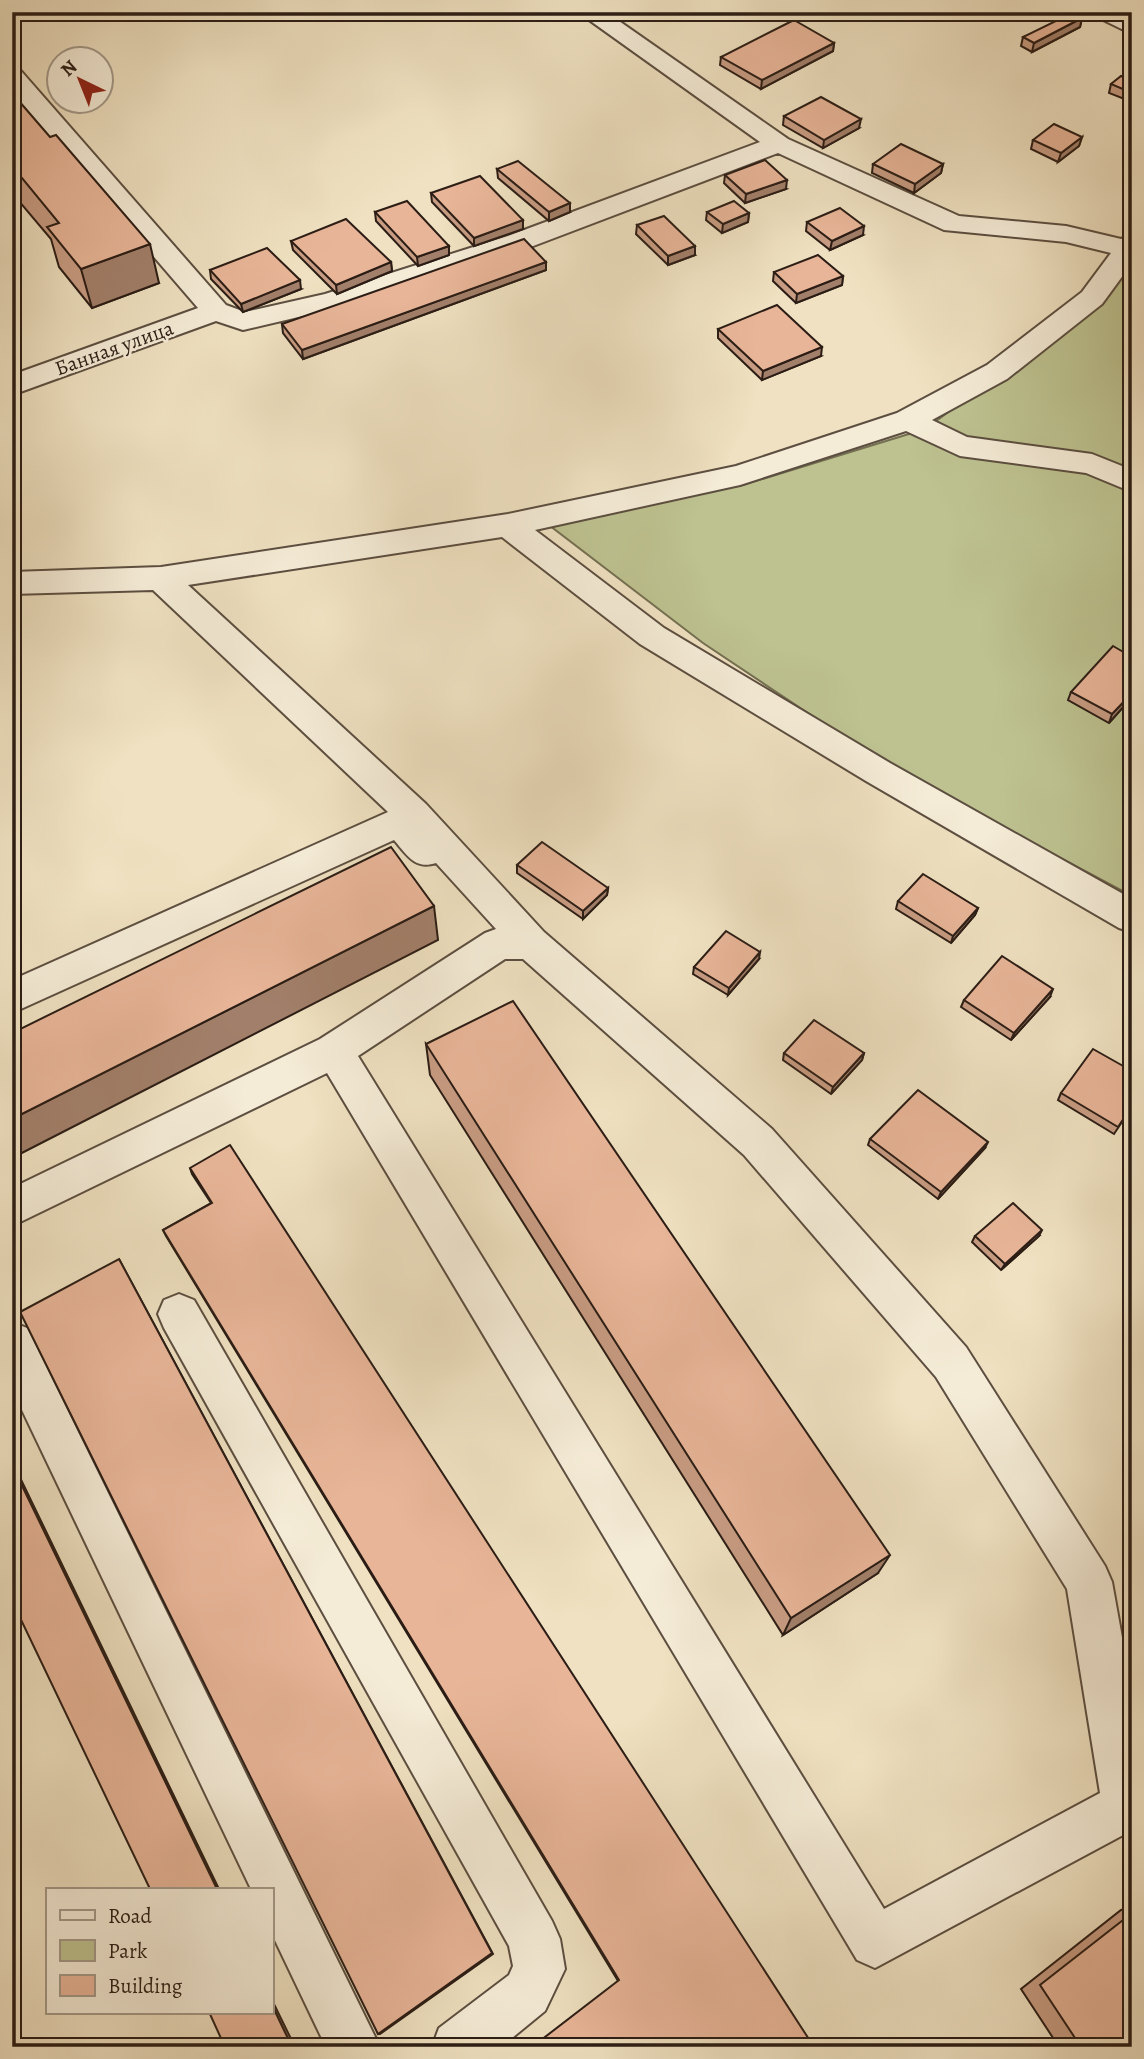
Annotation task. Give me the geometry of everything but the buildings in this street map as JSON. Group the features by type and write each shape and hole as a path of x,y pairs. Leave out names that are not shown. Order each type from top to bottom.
{"street":[{"path":"12,583 162,578 508,525 740,475 908,420 997,372 1093,298 1130,245 1066,234 954,224 779,144 590,12"},
{"path":"1105,12 1132,27"},
{"path":"12,76 216,311 243,321 331,301 518,242 779,144"},
{"name":"Банная улица","path":"12,386 216,311"},
{"path":"908,420 960,446 1092,464 1132,482"},
{"path":"508,525 652,636 878,772 1132,917"},
{"path":"162,578 407,818 515,944 758,1142 951,1362 1089,1582 1130,1809 875,1942 334,1051"},
{"path":"12,997 407,818"},
{"path":"12,1208 334,1051 515,944"},
{"path":"179,1314 534,1939 539,1969 527,1993 458,2047"},
{"path":"12,1342 354,2047"}],"green space":[{"path":"1132,262 1132,896 887,766 703,643 545,522 743,485 925,429 1051,337"}]}
